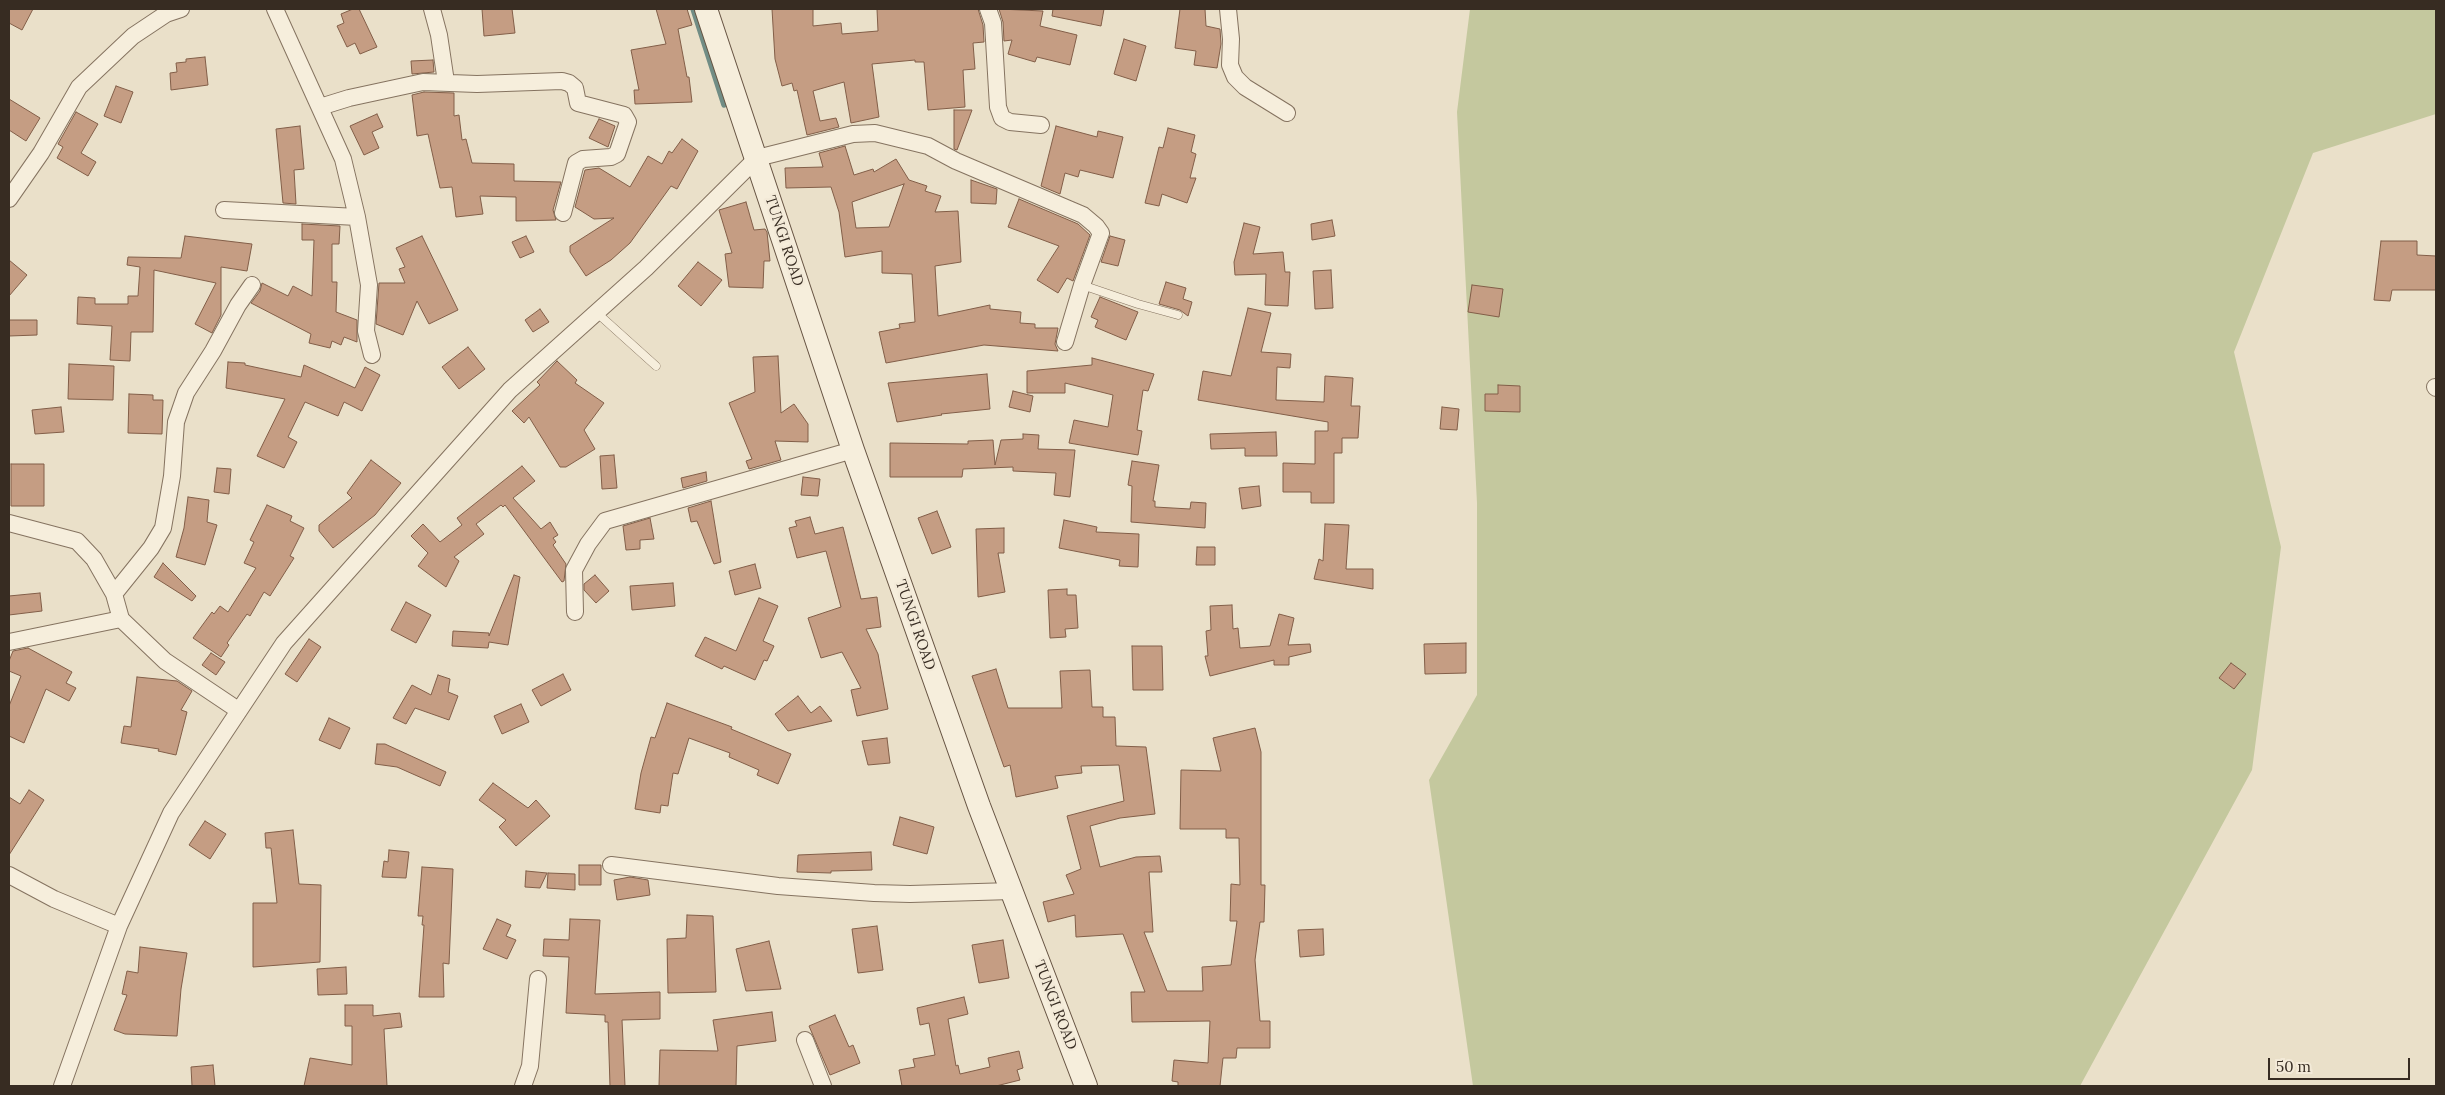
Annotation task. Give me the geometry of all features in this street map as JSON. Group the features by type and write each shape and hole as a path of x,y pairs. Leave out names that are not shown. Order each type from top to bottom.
{"main road":[{"name":"TUNGI ROAD","path":"706,9 853,450 975,796 1086,1086"}],"street":[{"path":"9,199 41,152 79,87 133,36 166,14 181,9"},
{"path":"275,9 343,159 357,217 370,286 366,331 372,355"},
{"path":"432,9 439,35 446,82"},
{"path":"988,9 993,23 998,107 1002,118 1010,122 1041,125"},
{"path":"1228,9 1231,39 1230,65 1235,77 1245,87 1287,113"},
{"path":"320,107 349,98 422,82 477,84 562,81 574,88 578,103 624,114 627,118 617,154 611,157 583,159 576,163 563,213"},
{"path":"62,1086 119,926 171,813 284,643 510,390 646,268 757,158 853,134 875,133 928,146 956,161 1083,215 1101,233 1082,285 1065,342"},
{"path":"224,210 357,217"},
{"path":"114,594 151,548 163,528 172,476 176,422 184,400 238,305 252,285"},
{"path":"576,612 574,570 588,544 605,521 853,450"},
{"path":"9,523 77,541 94,560 114,594 121,619 165,661 238,710"},
{"path":"9,642 121,619"},
{"path":"611,865 778,886 874,893 910,894 1012,891"},
{"path":"9,875 54,900 119,926"},
{"path":"524,1086 530,1066 538,979"},
{"path":"805,1040 823,1086"}],"lane":[{"path":"1082,285 1178,315"},
{"path":"596,312 656,366"}],"green space":[{"path":"1470,9 2436,9 2436,114 2313,153 2234,352 2281,547 2252,770 2080,1086 1473,1086 1429,780 1477,695 1477,503 1457,112"}],"building":[{"path":"9,9 33,9 22,30 9,23"},
{"path":"353,9 359,9 377,47 360,54 355,43 347,47 337,26 344,23 341,14"},
{"path":"482,9 512,9 515,33 484,36"},
{"path":"656,9 687,9 692,25 678,29 687,77 689,77 692,102 635,104 634,90 639,90 631,50 666,44"},
{"path":"772,9 813,9 813,26 841,23 842,34 878,31 877,9 978,9 983,25 984,42 973,43 975,69 963,70 965,107 928,110 924,62 915,62 915,60 872,64 879,117 851,123 844,82 813,91 820,121 836,118 839,127 807,135 797,90 794,91 792,83 782,86 775,59"},
{"path":"999,9 1043,11 1040,26 1077,35 1070,65 1037,57 1035,62 1008,54 1012,40 1004,41 1003,22"},
{"path":"1053,9 1104,9 1101,26 1052,16"},
{"path":"1180,9 1205,9 1206,26 1220,29 1221,44 1217,68 1194,65 1196,51 1175,48"},
{"path":"1124,39 1146,46 1136,81 1114,74"},
{"path":"205,57 208,85 171,90 170,73 177,72 176,63 186,62 186,59"},
{"path":"433,60 434,72 412,74 411,61"},
{"path":"116,86 133,92 121,123 104,116"},
{"path":"424,92 454,93 454,116 459,115 462,140 466,139 472,163 514,164 514,181 561,182 553,210 556,220 516,221 516,197 480,196 483,214 456,217 452,187 440,188 428,134 417,136 412,95"},
{"path":"9,99 40,118 26,141 9,130"},
{"path":"954,110 972,110 957,150 954,149"},
{"path":"76,112 98,124 81,153 96,162 88,176 57,158 63,147 58,144"},
{"path":"377,114 383,127 372,132 379,148 364,155 350,126"},
{"path":"599,119 615,126 608,147 589,138"},
{"path":"300,126 304,169 294,170 296,204 283,203 276,129"},
{"path":"1056,126 1097,137 1098,131 1123,137 1113,178 1080,170 1078,177 1065,173 1060,194 1041,186"},
{"path":"1168,128 1195,135 1191,152 1196,154 1190,178 1196,178 1187,203 1162,194 1159,206 1145,203 1159,147 1163,148"},
{"path":"682,139 698,151 677,189 671,186 630,243 611,260 586,276 570,252 570,246 614,218 594,219 575,207 585,170 599,168 630,187 648,156 662,164 669,151 672,153"},
{"path":"845,146 854,175 873,169 874,172 896,159 909,180 927,186 925,191 941,196 935,212 958,211 961,262 935,266 938,316 990,305 990,309 1021,312 1020,323 1035,324 1035,328 1058,328 1055,344 1058,351 984,345 886,363 879,332 900,328 899,324 915,322 912,274 882,273 882,251 845,257 839,212 831,187 786,188 785,168 823,167 819,153","holes":["904,184 889,227 856,228 852,202"]},
{"path":"971,180 997,189 996,204 971,203"},
{"path":"1019,199 1078,224 1090,235 1073,281 1067,278 1058,293 1037,280 1059,246 1008,227"},
{"path":"746,202 754,230 765,229 767,232 770,261 764,261 763,288 729,287 725,254 732,253 719,210"},
{"path":"1332,220 1335,236 1312,240 1311,224"},
{"path":"1244,223 1260,227 1253,254 1283,252 1285,272 1290,272 1288,306 1265,305 1266,274 1235,275 1234,262"},
{"path":"302,224 340,226 339,244 332,244 332,282 337,282 336,312 357,320 357,342 344,337 341,345 332,341 330,348 309,343 311,334 251,303 260,291 262,283 288,296 293,286 312,296 314,240 302,240"},
{"path":"185,236 252,244 247,271 221,267 221,315 212,333 195,324 216,283 154,270 153,332 131,332 130,361 110,360 112,326 77,324 78,297 95,298 95,304 128,304 128,296 138,296 140,267 127,265 128,257 181,258"},
{"path":"422,236 458,310 429,324 417,301 403,335 376,324 379,283 405,283 399,269 405,267 396,248"},
{"path":"526,236 534,252 520,258 512,242"},
{"path":"1110,236 1125,240 1118,266 1101,262"},
{"path":"2381,241 2417,241 2417,255 2436,256 2436,290 2392,290 2390,301 2374,300"},
{"path":"9,260 27,275 9,296"},
{"path":"698,262 722,280 701,306 678,286"},
{"path":"1331,270 1333,308 1315,309 1313,271"},
{"path":"1166,282 1186,288 1183,299 1192,302 1188,316 1180,310 1159,304"},
{"path":"1472,285 1503,289 1499,317 1468,312"},
{"path":"1100,297 1138,312 1126,340 1095,327 1098,320 1091,317"},
{"path":"1248,308 1271,313 1261,352 1291,354 1290,368 1277,367 1276,400 1324,402 1325,376 1353,378 1351,406 1360,406 1358,438 1342,438 1342,453 1334,453 1334,503 1311,503 1311,492 1283,492 1283,463 1315,464 1315,431 1328,431 1328,422 1198,400 1203,371 1231,376"},
{"path":"540,309 549,322 533,332 525,320"},
{"path":"9,320 37,320 37,335 9,336"},
{"path":"468,347 485,369 459,389 442,367"},
{"path":"778,356 781,413 794,404 808,424 808,442 775,441 781,460 749,469 746,461 752,459 729,403 755,392 753,357"},
{"path":"1092,358 1154,374 1148,391 1143,390 1137,430 1142,431 1138,455 1069,443 1074,420 1108,427 1113,395 1065,383 1065,393 1027,393 1027,371 1092,365"},
{"path":"557,361 577,380 575,383 604,403 584,430 595,449 566,467 560,467 529,417 524,423 512,411 540,385 537,382"},
{"path":"228,362 245,363 245,365 301,377 304,365 355,388 365,367 380,375 362,411 344,402 338,416 305,402 288,437 297,442 284,468 257,456 285,399 226,388"},
{"path":"69,364 114,366 113,400 68,399"},
{"path":"987,374 990,409 941,414 897,422 888,383"},
{"path":"1498,385 1520,386 1520,412 1485,411 1485,394 1498,394"},
{"path":"1013,391 1033,396 1030,412 1009,407"},
{"path":"129,394 153,395 153,400 163,400 162,434 128,433"},
{"path":"61,407 64,432 35,434 32,410"},
{"path":"1442,407 1459,409 1457,430 1440,429"},
{"path":"1276,432 1277,456 1245,456 1245,448 1211,449 1210,434"},
{"path":"1023,434 1039,435 1038,449 1075,450 1070,497 1054,495 1056,473 1013,471 1013,467 963,469 962,477 890,477 890,443 968,444 968,441 993,440 995,465 1001,440 1023,439"},
{"path":"614,455 617,488 602,489 600,456"},
{"path":"371,460 401,483 375,515 333,548 319,531 319,525 352,498 347,493"},
{"path":"1132,461 1159,465 1153,501 1155,501 1155,507 1190,509 1191,502 1206,503 1205,528 1131,522 1132,486 1128,485"},
{"path":"11,464 44,464 44,506 11,506"},
{"path":"522,466 535,481 513,498 541,529 550,522 558,535 553,538 556,542 553,545 566,564 564,581 562,582 505,505 503,507 501,505 476,524 484,534 454,557 459,561 446,587 418,566 428,553 411,536 423,524 440,542 462,525 457,518"},
{"path":"217,468 231,469 229,494 214,492"},
{"path":"706,472 707,481 683,488 681,478"},
{"path":"803,477 820,479 818,496 801,495"},
{"path":"1259,486 1261,506 1242,509 1239,488"},
{"path":"188,497 209,500 207,522 217,525 205,565 176,557 184,528"},
{"path":"711,501 721,562 714,564 697,521 691,522 688,508"},
{"path":"267,505 292,516 290,521 304,528 290,556 294,558 270,596 264,592 250,616 247,614 227,643 229,645 221,657 193,638 212,612 214,614 220,606 228,612 256,568 244,563 254,542 250,540"},
{"path":"937,511 951,547 932,554 918,518"},
{"path":"810,517 815,534 843,527 861,599 877,597 881,627 866,629 878,654 888,709 857,716 851,690 861,688 842,652 821,658 808,618 841,607 826,551 797,558 789,528 797,526 795,521"},
{"path":"650,518 654,539 640,540 640,549 626,550 623,526"},
{"path":"1064,520 1097,527 1096,532 1139,534 1138,567 1119,566 1120,560 1059,548"},
{"path":"1325,524 1349,525 1346,569 1373,569 1373,589 1314,579 1319,559 1323,561"},
{"path":"1004,528 1004,553 998,553 1005,592 978,597 976,529"},
{"path":"1197,547 1215,547 1215,565 1196,565"},
{"path":"163,563 196,596 192,601 154,577"},
{"path":"755,564 761,588 735,595 729,571"},
{"path":"514,575 520,577 508,645 489,642 488,648 452,646 453,631 489,633 489,636"},
{"path":"595,575 609,591 596,603 584,590 584,584"},
{"path":"673,583 675,606 632,610 630,586"},
{"path":"1067,589 1067,595 1076,595 1078,628 1065,629 1066,637 1050,638 1048,590"},
{"path":"40,593 42,611 9,615 9,596"},
{"path":"759,598 778,606 763,641 774,646 767,661 764,660 755,680 724,666 722,669 695,656 705,637 736,651"},
{"path":"406,602 431,615 416,643 391,630"},
{"path":"1232,605 1233,629 1238,628 1240,648 1270,646 1279,614 1294,618 1288,645 1310,644 1311,652 1289,657 1289,665 1274,665 1274,660 1210,676 1205,656 1208,656 1206,631 1211,630 1210,606"},
{"path":"309,639 321,647 297,682 285,674"},
{"path":"1466,643 1466,673 1425,674 1424,644"},
{"path":"1132,646 1162,646 1163,690 1133,690"},
{"path":"28,648 72,672 66,683 76,688 69,701 46,689 24,743 9,736 9,706 21,676 9,671 9,661 13,651"},
{"path":"211,653 225,662 216,675 202,665"},
{"path":"2231,663 2246,674 2234,689 2219,678"},
{"path":"996,669 1008,708 1062,708 1060,671 1090,670 1092,707 1103,707 1103,717 1115,717 1116,746 1146,747 1155,814 1120,818 1090,826 1100,867 1136,857 1160,856 1162,872 1149,872 1153,932 1144,932 1167,991 1203,991 1202,967 1231,965 1237,921 1230,921 1231,884 1240,885 1239,838 1226,838 1226,829 1180,829 1181,770 1221,771 1213,738 1255,728 1261,752 1261,885 1265,885 1264,922 1260,922 1255,960 1260,1021 1270,1021 1270,1048 1237,1048 1236,1058 1223,1058 1220,1086 1178,1086 1178,1082 1172,1081 1174,1060 1208,1063 1210,1021 1132,1022 1131,992 1145,992 1123,934 1076,937 1075,915 1048,922 1043,902 1074,894 1066,875 1081,869 1067,816 1124,801 1119,765 1081,766 1082,773 1055,776 1058,788 1016,797 1010,765 1004,767 972,676"},
{"path":"563,674 571,690 541,706 532,690"},
{"path":"438,675 450,679 448,692 458,696 449,720 415,708 406,724 393,718 412,685 431,695"},
{"path":"137,677 177,681 192,691 181,710 187,712 176,755 158,751 159,749 121,743 124,726 131,727"},
{"path":"798,696 811,713 820,706 832,721 788,731 775,714"},
{"path":"667,703 732,727 731,729 791,754 778,784 757,775 759,770 729,757 730,753 689,738 678,774 673,773 668,806 661,805 660,813 635,809 641,773 651,737 655,738"},
{"path":"521,704 529,722 502,734 494,716"},
{"path":"329,718 350,728 340,749 319,740"},
{"path":"887,738 890,763 868,765 862,741"},
{"path":"377,744 385,744 446,772 440,786 397,767 375,764"},
{"path":"493,783 528,808 536,800 550,816 516,846 499,827 506,820 479,800"},
{"path":"29,790 44,800 9,855 9,797 20,804"},
{"path":"900,817 934,827 927,854 893,845"},
{"path":"205,821 226,834 210,859 189,845"},
{"path":"293,830 299,884 321,885 320,962 253,967 253,903 277,903 271,848 266,848 265,833"},
{"path":"389,850 409,852 406,878 382,877 384,861 388,862"},
{"path":"871,852 872,870 831,871 831,873 797,872 798,855"},
{"path":"579,865 601,865 601,885 579,885"},
{"path":"422,867 453,869 449,964 443,963 444,997 419,997 424,925 422,925 423,916 418,916"},
{"path":"526,871 547,873 540,888 525,887"},
{"path":"548,873 575,874 575,890 547,888"},
{"path":"630,877 648,880 650,895 617,900 614,880"},
{"path":"687,915 713,916 716,992 668,993 667,939 686,938"},
{"path":"497,919 511,925 506,936 516,940 507,959 483,949"},
{"path":"570,919 600,920 595,994 660,992 660,1019 622,1020 625,1086 610,1086 608,1022 605,1022 605,1015 566,1013 569,957 543,956 544,939 569,940"},
{"path":"877,926 883,970 858,973 852,929"},
{"path":"1323,929 1324,955 1300,957 1298,930"},
{"path":"1003,940 1009,978 979,983 972,945"},
{"path":"769,941 781,989 746,991 736,949"},
{"path":"140,947 187,953 181,989 177,1036 125,1034 114,1030 127,995 122,994 127,971 138,973"},
{"path":"346,967 347,994 318,995 317,969"},
{"path":"964,997 968,1014 948,1019 956,1066 958,1065 960,1074 990,1067 988,1058 1019,1051 1023,1068 1017,1070 1020,1080 996,1086 902,1086 899,1070 915,1067 913,1059 935,1055 929,1023 920,1025 917,1008"},
{"path":"345,1005 373,1005 373,1016 400,1013 402,1027 384,1029 387,1086 304,1086 310,1058 352,1065 352,1026 345,1026"},
{"path":"772,1012 776,1041 737,1046 736,1086 659,1086 660,1050 718,1051 713,1020"},
{"path":"835,1015 849,1047 853,1045 860,1063 830,1075 809,1026"},
{"path":"213,1065 215,1086 192,1086 191,1067"}],"waterway":[{"path":"693,9 724,105"}]}
